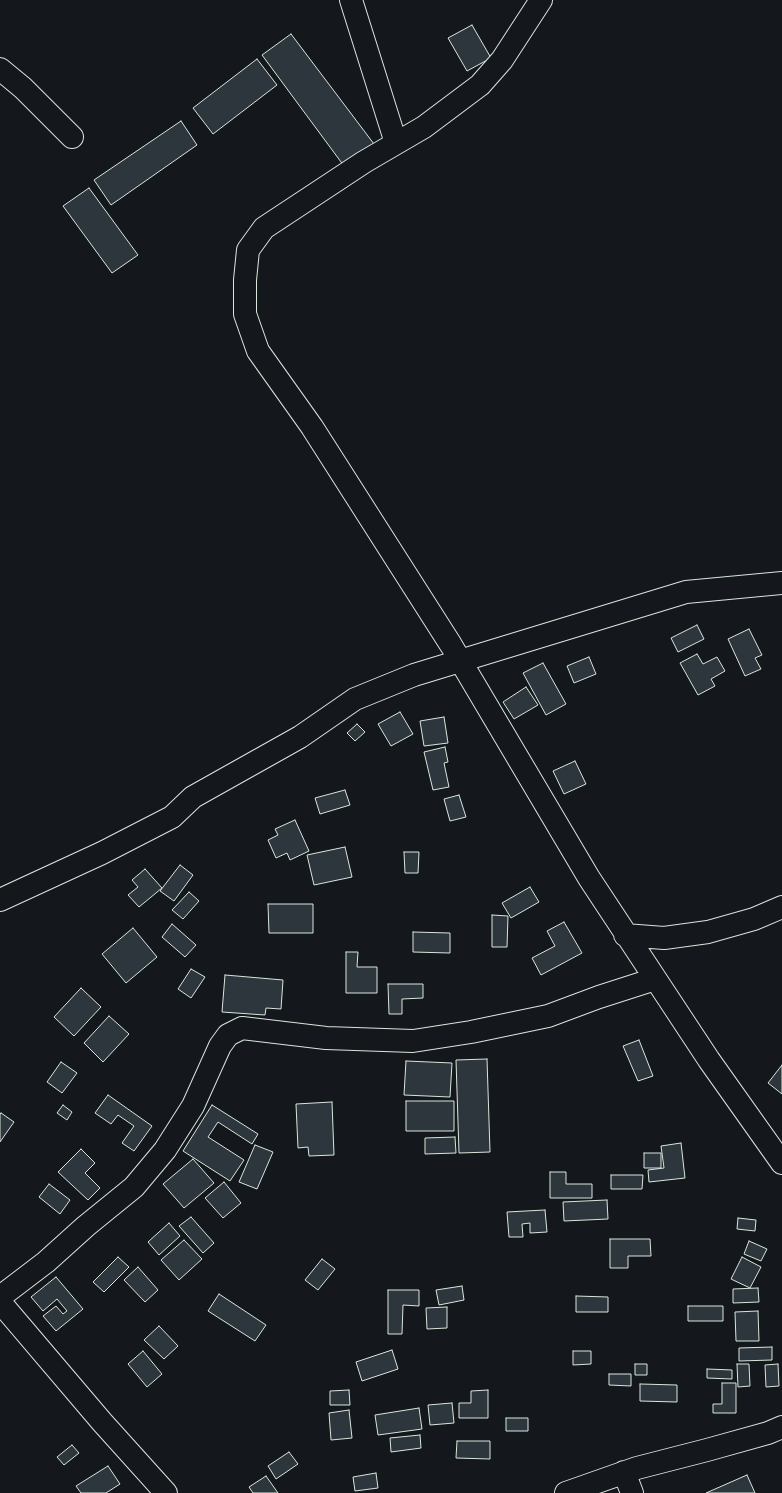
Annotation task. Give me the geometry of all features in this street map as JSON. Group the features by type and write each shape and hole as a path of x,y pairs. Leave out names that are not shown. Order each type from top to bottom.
{"street":[{"path":"351,0 396,143"},
{"path":"541,0 502,60 480,85 424,127 364,162 264,228 248,250 245,280 245,314 258,351 312,427 460,661 589,878 625,935 709,1060 782,1162"},
{"path":"0,69 23,88 72,137"},
{"path":"0,900 102,853 172,817 193,797 300,738 355,699 414,675 686,592 782,583"},
{"path":"625,935 664,938 708,932 754,919 782,907"},
{"path":"0,1297 46,1262 134,1186 165,1150 194,1106 220,1046 228,1035 242,1028 326,1038 413,1041 471,1032 548,1016 599,997 655,979"},
{"path":"0,1302 102,1422 166,1493"},
{"path":"566,1493 624,1472 760,1435 782,1427"},
{"path":"624,1472 632,1493"}],"building":[{"path":"472,25 491,58 467,71 448,38"},
{"path":"291,34 374,144 344,166 262,55"},
{"path":"257,59 277,85 213,134 193,108"},
{"path":"181,121 197,145 111,205 94,180"},
{"path":"89,188 138,255 112,273 63,206"},
{"path":"697,625 704,639 678,652 671,638"},
{"path":"749,629 762,655 755,658 761,669 745,676 728,639"},
{"path":"697,654 703,664 717,657 725,671 711,679 715,686 698,695 680,663"},
{"path":"589,657 596,674 574,683 567,666"},
{"path":"543,663 566,704 546,715 523,673"},
{"path":"526,687 538,705 514,719 503,702"},
{"path":"400,712 413,734 391,746 378,724"},
{"path":"444,717 448,743 424,746 420,721"},
{"path":"357,724 365,732 355,741 347,733"},
{"path":"445,747 448,762 444,763 449,787 433,790 424,752"},
{"path":"575,761 586,784 564,794 553,771"},
{"path":"345,790 350,805 320,814 315,798"},
{"path":"459,795 466,817 450,821 444,799"},
{"path":"295,820 309,851 290,860 287,853 276,858 268,840 278,835 275,829"},
{"path":"345,847 352,877 314,885 307,855"},
{"path":"404,852 419,852 418,873 405,873"},
{"path":"180,865 193,875 174,901 160,891"},
{"path":"145,869 162,888 139,907 128,895 138,887 132,880"},
{"path":"530,887 539,902 511,918 502,903"},
{"path":"189,892 199,901 183,919 172,910"},
{"path":"268,904 313,904 313,933 269,933"},
{"path":"492,915 508,916 507,947 492,947"},
{"path":"564,922 582,953 541,975 532,958 555,946 547,931"},
{"path":"172,924 196,945 185,957 162,937"},
{"path":"133,928 157,957 126,983 102,954"},
{"path":"413,932 450,933 450,953 413,952"},
{"path":"346,952 358,952 357,967 377,967 377,993 346,993"},
{"path":"191,969 205,977 191,998 178,989"},
{"path":"225,975 283,980 281,1009 266,1008 265,1015 222,1012"},
{"path":"388,984 423,984 423,998 402,999 402,1014 389,1014"},
{"path":"81,988 101,1007 74,1036 54,1017"},
{"path":"109,1016 129,1034 103,1062 84,1043"},
{"path":"639,1040 653,1076 638,1081 623,1046"},
{"path":"487,1059 490,1152 459,1153 456,1060"},
{"path":"406,1061 452,1063 450,1097 404,1095"},
{"path":"61,1062 77,1073 62,1093 47,1082"},
{"path":"782,1065 782,1094 768,1083"},
{"path":"108,1095 152,1126 134,1151 122,1143 134,1126 118,1115 111,1124 95,1113"},
{"path":"406,1101 454,1101 454,1131 406,1131"},
{"path":"332,1102 334,1155 309,1156 308,1147 298,1148 296,1104"},
{"path":"63,1105 72,1112 67,1120 57,1113"},
{"path":"212,1105 258,1134 252,1144 218,1122 208,1137 244,1160 230,1181 183,1151"},
{"path":"1,1113 14,1122 0,1142 0,1114"},
{"path":"455,1137 456,1153 425,1154 425,1138"},
{"path":"681,1143 685,1178 649,1182 648,1170 664,1168 661,1146"},
{"path":"255,1145 273,1152 257,1189 239,1182"},
{"path":"81,1149 95,1163 85,1173 100,1188 88,1200 58,1172"},
{"path":"644,1153 661,1153 661,1168 644,1168"},
{"path":"193,1159 214,1183 184,1208 163,1184"},
{"path":"550,1172 566,1172 566,1184 592,1184 592,1198 550,1198"},
{"path":"611,1175 643,1175 642,1189 611,1189"},
{"path":"224,1182 241,1203 223,1218 205,1198"},
{"path":"49,1184 70,1200 60,1214 39,1197"},
{"path":"607,1200 608,1219 564,1221 563,1202"},
{"path":"545,1210 547,1232 530,1233 530,1223 522,1224 523,1237 509,1237 507,1212"},
{"path":"191,1217 214,1243 203,1253 179,1226"},
{"path":"738,1218 756,1220 755,1231 737,1229"},
{"path":"169,1223 180,1236 159,1255 148,1242"},
{"path":"610,1239 650,1239 651,1256 628,1256 628,1268 610,1268"},
{"path":"184,1240 202,1259 179,1280 161,1260"},
{"path":"749,1241 767,1249 761,1261 744,1254"},
{"path":"118,1257 129,1267 104,1292 93,1282"},
{"path":"742,1257 761,1267 750,1288 731,1279"},
{"path":"322,1259 335,1269 318,1290 305,1280"},
{"path":"138,1267 158,1290 145,1302 124,1280"},
{"path":"56,1277 83,1309 56,1331 43,1316 56,1306 63,1314 67,1311 57,1299 43,1311 31,1297"},
{"path":"462,1286 464,1300 439,1305 436,1290"},
{"path":"758,1288 759,1302 733,1303 733,1289"},
{"path":"388,1290 419,1290 419,1306 403,1305 402,1334 388,1334"},
{"path":"219,1294 266,1325 255,1341 208,1311"},
{"path":"576,1296 608,1297 608,1312 576,1312"},
{"path":"688,1306 723,1306 723,1321 688,1321"},
{"path":"447,1307 447,1328 427,1329 426,1308"},
{"path":"758,1311 759,1341 736,1341 735,1312"},
{"path":"159,1326 178,1346 164,1359 144,1340"},
{"path":"772,1347 772,1360 739,1361 739,1348"},
{"path":"392,1350 398,1369 362,1381 356,1362"},
{"path":"143,1351 162,1374 147,1387 128,1364"},
{"path":"573,1351 591,1351 591,1364 573,1365"},
{"path":"635,1364 647,1364 647,1375 635,1375"},
{"path":"737,1364 749,1364 750,1386 738,1387"},
{"path":"778,1364 779,1386 766,1387 765,1365"},
{"path":"707,1369 732,1370 732,1379 707,1378"},
{"path":"609,1374 631,1374 631,1386 609,1385"},
{"path":"722,1383 736,1383 736,1413 713,1413 713,1404 722,1404"},
{"path":"640,1384 677,1385 677,1402 640,1401"},
{"path":"349,1390 350,1405 330,1405 330,1391"},
{"path":"488,1390 488,1418 459,1418 459,1403 471,1403 471,1391"},
{"path":"452,1403 454,1423 430,1425 428,1405"},
{"path":"419,1408 422,1429 378,1435 375,1415"},
{"path":"349,1410 352,1438 331,1440 329,1413"},
{"path":"506,1418 528,1418 528,1431 506,1431"},
{"path":"420,1435 421,1448 391,1452 390,1438"},
{"path":"457,1441 490,1441 490,1459 456,1458"},
{"path":"72,1445 79,1453 64,1465 57,1457"},
{"path":"289,1452 298,1464 276,1479 268,1466"},
{"path":"108,1466 120,1484 106,1493 81,1493 76,1486"},
{"path":"376,1473 378,1488 355,1491 353,1477"},
{"path":"747,1475 755,1493 706,1493"},
{"path":"266,1476 278,1493 253,1493 249,1487"}]}
